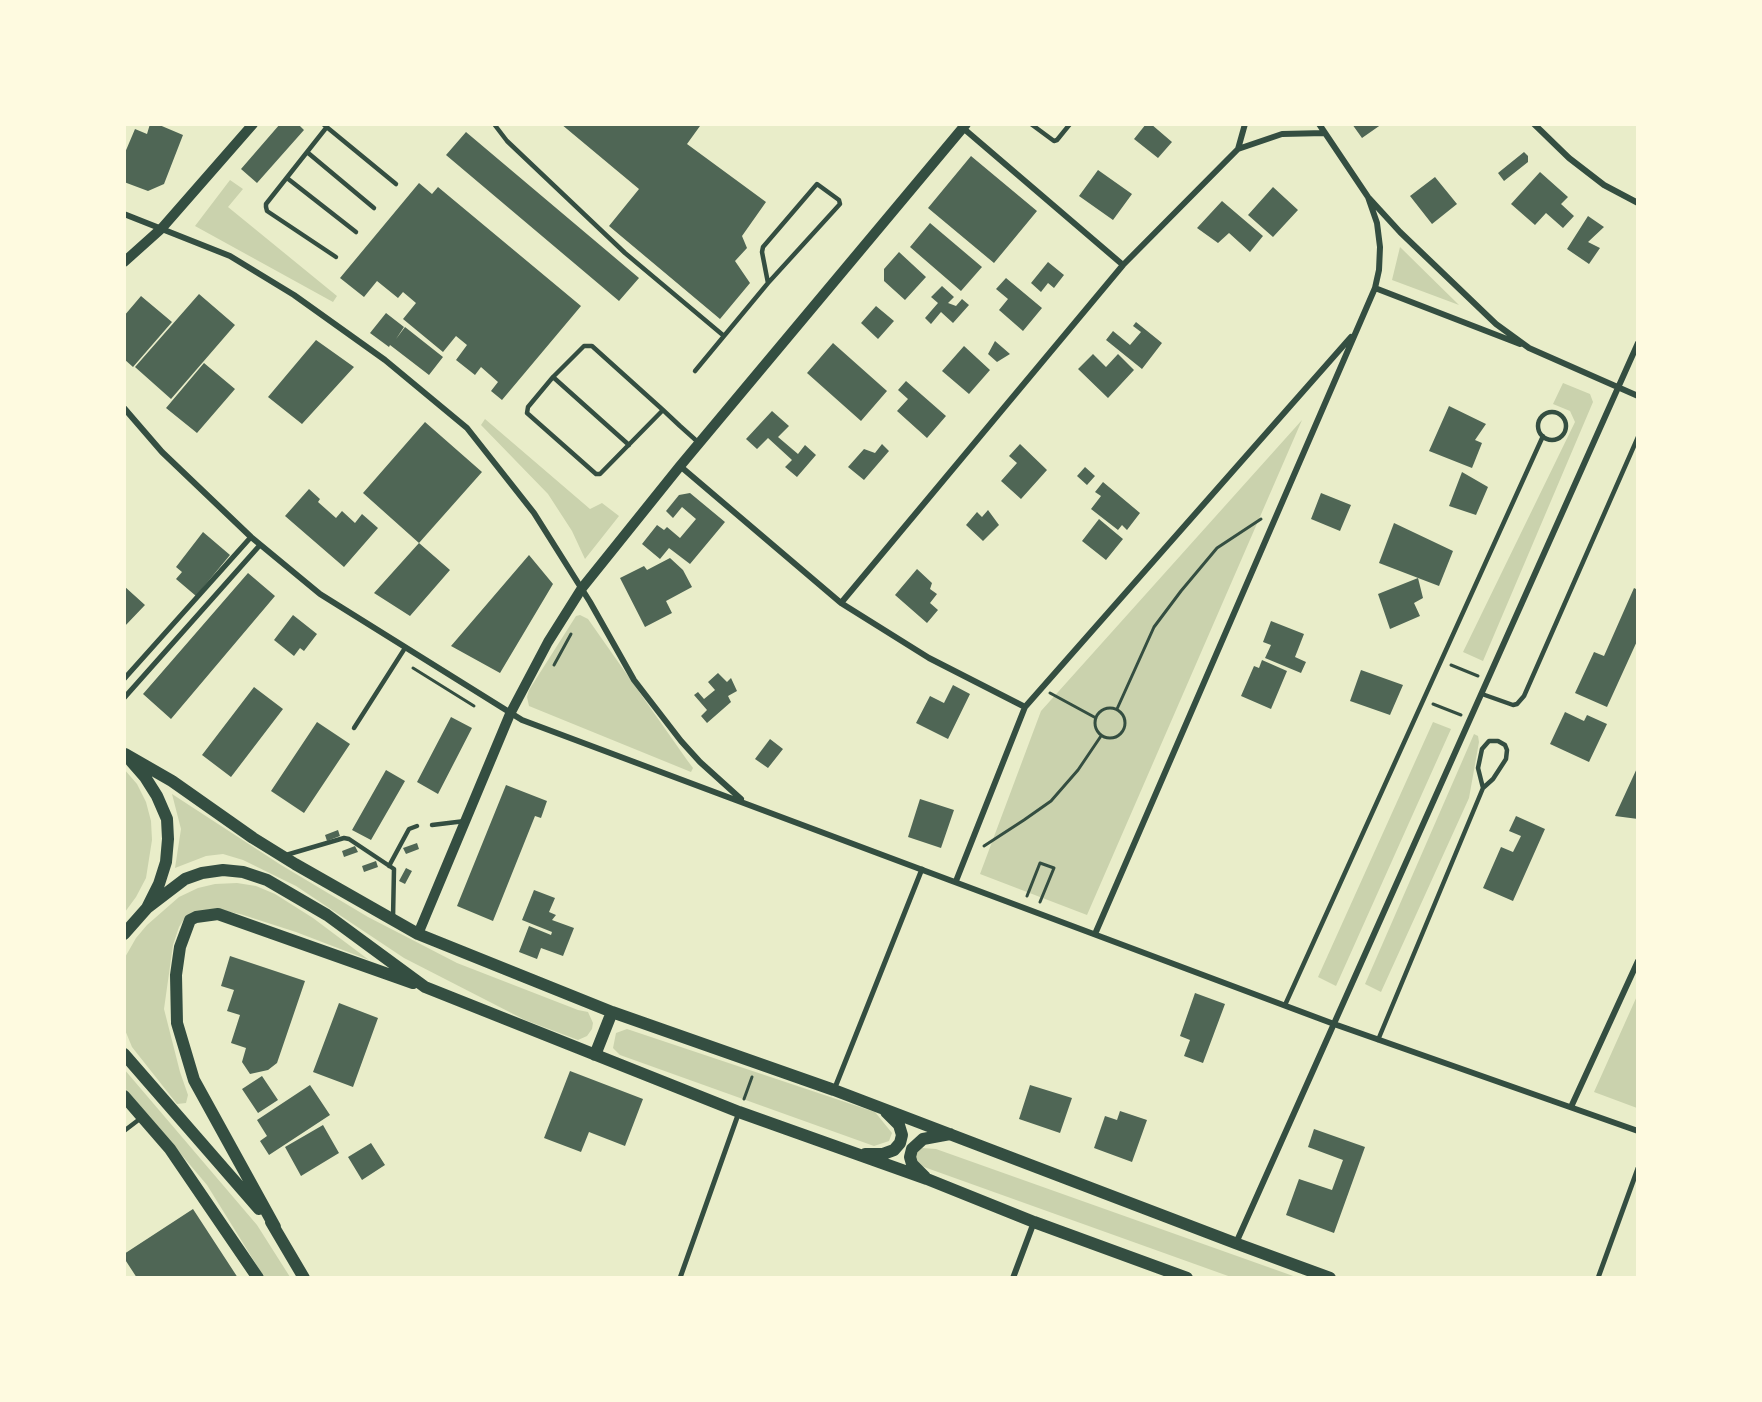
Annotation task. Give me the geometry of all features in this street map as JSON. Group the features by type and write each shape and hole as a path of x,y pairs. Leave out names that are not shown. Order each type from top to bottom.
{"main road":[{"path":"125,754 154,770 282,856 418,934 612,1012 878,1106 1330,1278"},
{"path":"125,754 151,786 167,819 166,862 159,884 147,908"},
{"path":"124,934 147,908 166,891 185,879 202,873 223,870 243,872 267,880 327,915 425,987"},
{"path":"304,1278 194,1080 177,1023 176,975 178,953 190,920 196,917 218,914 425,987 739,1112 927,1179 1034,1222 1187,1278"},
{"path":"595,1055 612,1012"},
{"path":"124,1054 275,1227"},
{"path":"124,1096 170,1149 258,1278"},
{"path":"855,1154 883,1154 894,1150 900,1143 902,1135 899,1125 878,1106"},
{"path":"927,1179 912,1164 910,1157 912,1149 923,1139 951,1134"}],"street":[{"path":"124,262 162,228 253,124"},
{"path":"1238,149 1245,124"},
{"path":"1319,124 1368,197 1400,232 1496,324 1529,348"},
{"path":"1533,124 1569,158 1604,185 1638,203"},
{"path":"418,934 510,714 548,642 582,588 699,443 964,126 1123,266"},
{"path":"841,603 1123,266 1238,149 1282,134 1325,133"},
{"path":"1095,934 1375,288 1379,270 1380,246 1377,223 1368,197"},
{"path":"124,214 230,256 294,295 386,360 467,428 534,513 582,588 641,688 694,755 744,802"},
{"path":"1375,288 1529,348 1638,396"},
{"path":"956,881 1025,707 1355,333"},
{"path":"1235,1243 1638,343"},
{"path":"124,408 162,452 251,537 320,594 510,714 1334,1024 1638,1131"},
{"path":"680,466 841,603 929,658 1025,707"},
{"path":"124,679 251,537"},
{"path":"124,698 260,545"},
{"path":"834,1090 922,869"},
{"path":"1571,1107 1638,962"},
{"path":"680,1278 739,1112"},
{"path":"1598,1278 1638,1168"},
{"path":"1013,1278 1034,1222"}],"lane":[{"path":"494,124 507,141 625,253 724,336"},
{"path":"1031,124 1054,141 1071,124"},
{"path":"336,258 267,211 266,204 307,152 324,126 396,184"},
{"path":"307,152 374,208"},
{"path":"287,178 356,232"},
{"path":"695,370 768,283 840,204 839,200 817,184 763,247 768,283"},
{"path":"663,410 600,474 596,474 527,412 528,407 553,377 584,346 592,346 663,410 699,443"},
{"path":"553,377 629,445"},
{"path":"1285,1005 1543,436 1538,425 1544,414 1550,412 1562,416 1566,427 1560,437 1548,439 1543,436"},
{"path":"1482,694 1513,705 1524,696 1638,437"},
{"path":"354,728 405,648"},
{"path":"1378,1040 1483,788 1493,779 1506,759 1505,745 1498,741 1490,741 1482,749 1478,768 1483,788"},
{"path":"432,825 466,820"},
{"path":"389,866 409,829 417,826"},
{"path":"282,856 346,837 394,871 393,920"},
{"path":"124,1131 142,1117"}],"path":[{"path":"1117,709 1154,627 1181,591 1217,548 1267,513 1263,524"},
{"path":"550,671 573,631"},
{"path":"1442,661 1488,680"},
{"path":"1041,688 1096,718"},
{"path":"1424,700 1471,719"},
{"path":"1106,708 1117,709 1124,716 1125,727 1116,737 1106,738 1101,736 1096,728 1096,718 1106,708"},
{"path":"984,846 1051,801 1078,770 1101,736"},
{"path":"984,846 987,835"},
{"path":"971,842 984,846"},
{"path":"1040,863 1054,868 1040,903 1026,898 1040,863"},
{"path":"739,1112 757,1063"}],"green space":[{"path":"230,180 243,189 228,207 337,296 333,302 195,226"},
{"path":"1400,247 1459,305 1392,280"},
{"path":"1563,383 1590,394 1593,402 1483,661 1463,652 1575,422 1570,411 1553,404"},
{"path":"485,419 590,509 602,503 619,516 585,559 572,531 548,494 481,425"},
{"path":"1302,420 1087,915 980,874 1041,711"},
{"path":"580,615 588,619 693,768 691,772 529,706 527,697 529,690 576,616"},
{"path":"1433,722 1451,729 1336,986 1318,977"},
{"path":"1474,734 1478,736 1479,742 1469,798 1381,992 1365,984"},
{"path":"124,769 137,784 146,802 151,821 152,840 146,878 125,912"},
{"path":"172,794 281,865 368,917 457,963 588,1012 593,1023 592,1029 587,1036 578,1040 525,1020 404,958 296,886 243,860 223,854 206,856 175,868 181,829"},
{"path":"237,883 256,886 275,894 313,918 369,960 296,932 240,914 219,910 191,913 179,927 173,945 164,1009 188,1095 186,1103 177,1104 132,1047 125,1030 124,959 136,938 147,925 179,897 198,888 215,884"},
{"path":"1637,996 1638,1108 1594,1092"},
{"path":"627,1029 875,1112 892,1133 889,1141 874,1146 620,1055 613,1048 616,1033"},
{"path":"124,1069 257,1225 290,1277 264,1277 207,1185 125,1088"},
{"path":"922,1148 936,1149 1296,1277 1231,1277 924,1167 915,1162 915,1153"}],"building":[{"path":"150,124 157,124 183,135 164,184 148,191 124,182 124,155 135,129 147,134"},
{"path":"280,124 298,124 304,130 257,183 241,169"},
{"path":"561,124 698,124 700,126 687,144 766,202 742,236 747,248 735,261 750,283 720,319 609,226 639,189"},
{"path":"1146,124 1151,124 1172,142 1158,158 1134,139"},
{"path":"1352,124 1382,124 1362,138"},
{"path":"466,132 639,278 619,301 446,155"},
{"path":"1524,152 1528,156 1528,162 1504,181 1498,173"},
{"path":"971,156 1037,211 994,263 928,208"},
{"path":"1098,170 1132,194 1113,220 1079,196"},
{"path":"1540,172 1568,197 1561,204 1574,216 1563,228 1546,213 1535,225 1511,204"},
{"path":"1435,177 1457,204 1432,224 1410,196"},
{"path":"419,183 432,194 438,187 581,306 502,400 491,391 498,382 481,367 475,375 456,360 467,345 456,336 443,352 403,319 416,303 403,292 398,298 377,281 364,297 340,278"},
{"path":"1273,187 1298,210 1273,237 1248,215"},
{"path":"1222,201 1263,236 1250,252 1229,233 1218,243 1197,228"},
{"path":"1588,216 1604,227 1588,242 1600,248 1589,264 1567,249"},
{"path":"930,223 982,267 961,291 910,247"},
{"path":"899,252 926,277 905,300 884,281 884,269"},
{"path":"1048,262 1064,275 1054,288 1048,283 1041,292 1031,283"},
{"path":"1006,278 1042,308 1023,331 999,310 1008,299 996,289"},
{"path":"942,286 954,297 948,303 956,306 962,299 969,305 953,323 941,312 931,324 925,318 938,303 931,297"},
{"path":"199,294 235,325 171,399 135,367"},
{"path":"141,296 172,322 133,367 124,359 124,316"},
{"path":"876,306 894,321 878,339 861,323"},
{"path":"386,313 404,327 396,339 405,327 443,357 429,375 390,345 389,347 370,333"},
{"path":"1136,322 1162,343 1142,369 1106,340 1113,331 1130,345 1141,332 1133,326"},
{"path":"316,340 354,367 302,424 268,397"},
{"path":"995,341 1010,354 997,362 988,354"},
{"path":"833,343 887,391 861,421 807,373"},
{"path":"964,346 990,370 969,394 942,371"},
{"path":"1093,354 1106,367 1118,354 1134,370 1108,398 1078,369"},
{"path":"204,363 235,389 197,433 166,408"},
{"path":"906,381 946,416 927,438 897,411 908,399 898,390"},
{"path":"1449,406 1486,424 1475,440 1482,443 1472,468 1429,451"},
{"path":"772,411 789,426 778,437 798,454 805,445 816,455 797,477 785,467 792,460 768,438 757,449 746,439"},
{"path":"425,422 482,472 419,543 363,493"},
{"path":"882,444 889,451 864,480 848,467 864,449 875,453"},
{"path":"1020,444 1047,470 1021,499 1001,481 1017,463 1009,456"},
{"path":"1085,467 1095,476 1087,485 1077,476"},
{"path":"1462,472 1488,487 1476,515 1449,506"},
{"path":"1103,482 1140,513 1127,530 1122,525 1118,530 1091,509 1101,496 1095,492"},
{"path":"309,489 320,499 318,502 336,518 342,511 355,523 362,514 378,528 344,567 285,516"},
{"path":"690,493 725,522 690,564 669,548 660,559 642,544 657,525 664,530 667,527 680,538 696,519 682,507 673,518 666,511 679,495"},
{"path":"1321,493 1351,505 1340,531 1311,519"},
{"path":"988,510 999,525 983,541 966,525 977,512 982,517"},
{"path":"1099,519 1123,539 1106,560 1082,541"},
{"path":"1394,523 1453,551 1439,586 1379,563"},
{"path":"203,532 230,555 196,596 176,579 182,572 176,567"},
{"path":"419,543 450,570 410,616 374,593"},
{"path":"529,555 553,584 500,673 451,646"},
{"path":"670,558 683,570 692,587 666,601 672,613 645,627 620,578 644,566 647,570"},
{"path":"917,569 932,583 930,589 937,594 930,603 938,610 927,623 895,595"},
{"path":"248,573 275,596 171,719 143,694"},
{"path":"1418,578 1423,598 1414,603 1420,616 1390,629 1378,594"},
{"path":"124,586 145,605 124,627"},
{"path":"1634,588 1638,590 1638,639 1607,707 1575,693 1594,652 1604,656"},
{"path":"293,615 317,634 304,651 300,648 294,656 274,640"},
{"path":"1271,621 1304,634 1295,657 1306,662 1301,673 1265,658 1271,645 1263,642"},
{"path":"1262,660 1287,671 1271,709 1241,696 1254,666 1259,668"},
{"path":"1361,670 1403,685 1390,715 1350,701"},
{"path":"718,673 727,682 731,678 737,691 728,696 731,702 707,723 701,716 707,710 694,695 698,692 704,699 715,690 708,682"},
{"path":"953,685 970,694 948,739 916,723 930,696 944,703"},
{"path":"254,687 283,709 231,777 202,755"},
{"path":"1565,712 1584,721 1587,715 1607,724 1589,762 1550,744"},
{"path":"451,717 472,728 438,794 417,782"},
{"path":"317,722 350,744 304,813 271,791"},
{"path":"770,739 783,749 768,768 755,759"},
{"path":"1638,766 1638,819 1615,816"},
{"path":"386,770 405,781 371,840 352,830"},
{"path":"506,785 547,801 541,818 535,816 493,921 457,906"},
{"path":"920,799 954,810 941,848 908,837"},
{"path":"1516,816 1545,829 1513,901 1483,888 1501,847 1513,852 1521,836 1509,831"},
{"path":"338,830 340,836 327,841 325,835"},
{"path":"417,843 419,849 406,854 403,848"},
{"path":"355,846 358,852 344,857 342,851"},
{"path":"376,861 378,867 364,872 362,866"},
{"path":"406,868 412,871 405,884 399,881"},
{"path":"534,890 555,898 549,912 556,915 552,920 574,928 563,956 541,948 537,959 519,952 529,926 551,935 552,932 522,920"},
{"path":"230,956 305,981 277,1063 268,1070 250,1074 242,1062 246,1048 231,1043 240,1015 227,1011 234,990 221,986"},
{"path":"1195,993 1225,1004 1203,1063 1184,1056 1190,1040 1180,1036"},
{"path":"339,1003 378,1018 353,1087 313,1072"},
{"path":"570,1071 643,1099 625,1146 589,1132 581,1152 544,1138"},
{"path":"262,1076 278,1100 258,1113 242,1089"},
{"path":"310,1085 330,1115 269,1155 260,1141 267,1136 257,1120"},
{"path":"1030,1085 1072,1098 1060,1133 1019,1119"},
{"path":"1120,1111 1147,1120 1132,1162 1094,1148 1105,1116 1117,1120"},
{"path":"323,1125 339,1153 301,1176 285,1147"},
{"path":"1314,1129 1365,1147 1334,1233 1286,1215 1299,1179 1332,1190 1343,1160 1308,1147"},
{"path":"371,1143 385,1165 362,1180 348,1157"},
{"path":"193,1209 238,1278 137,1278 124,1258 124,1254"}]}
